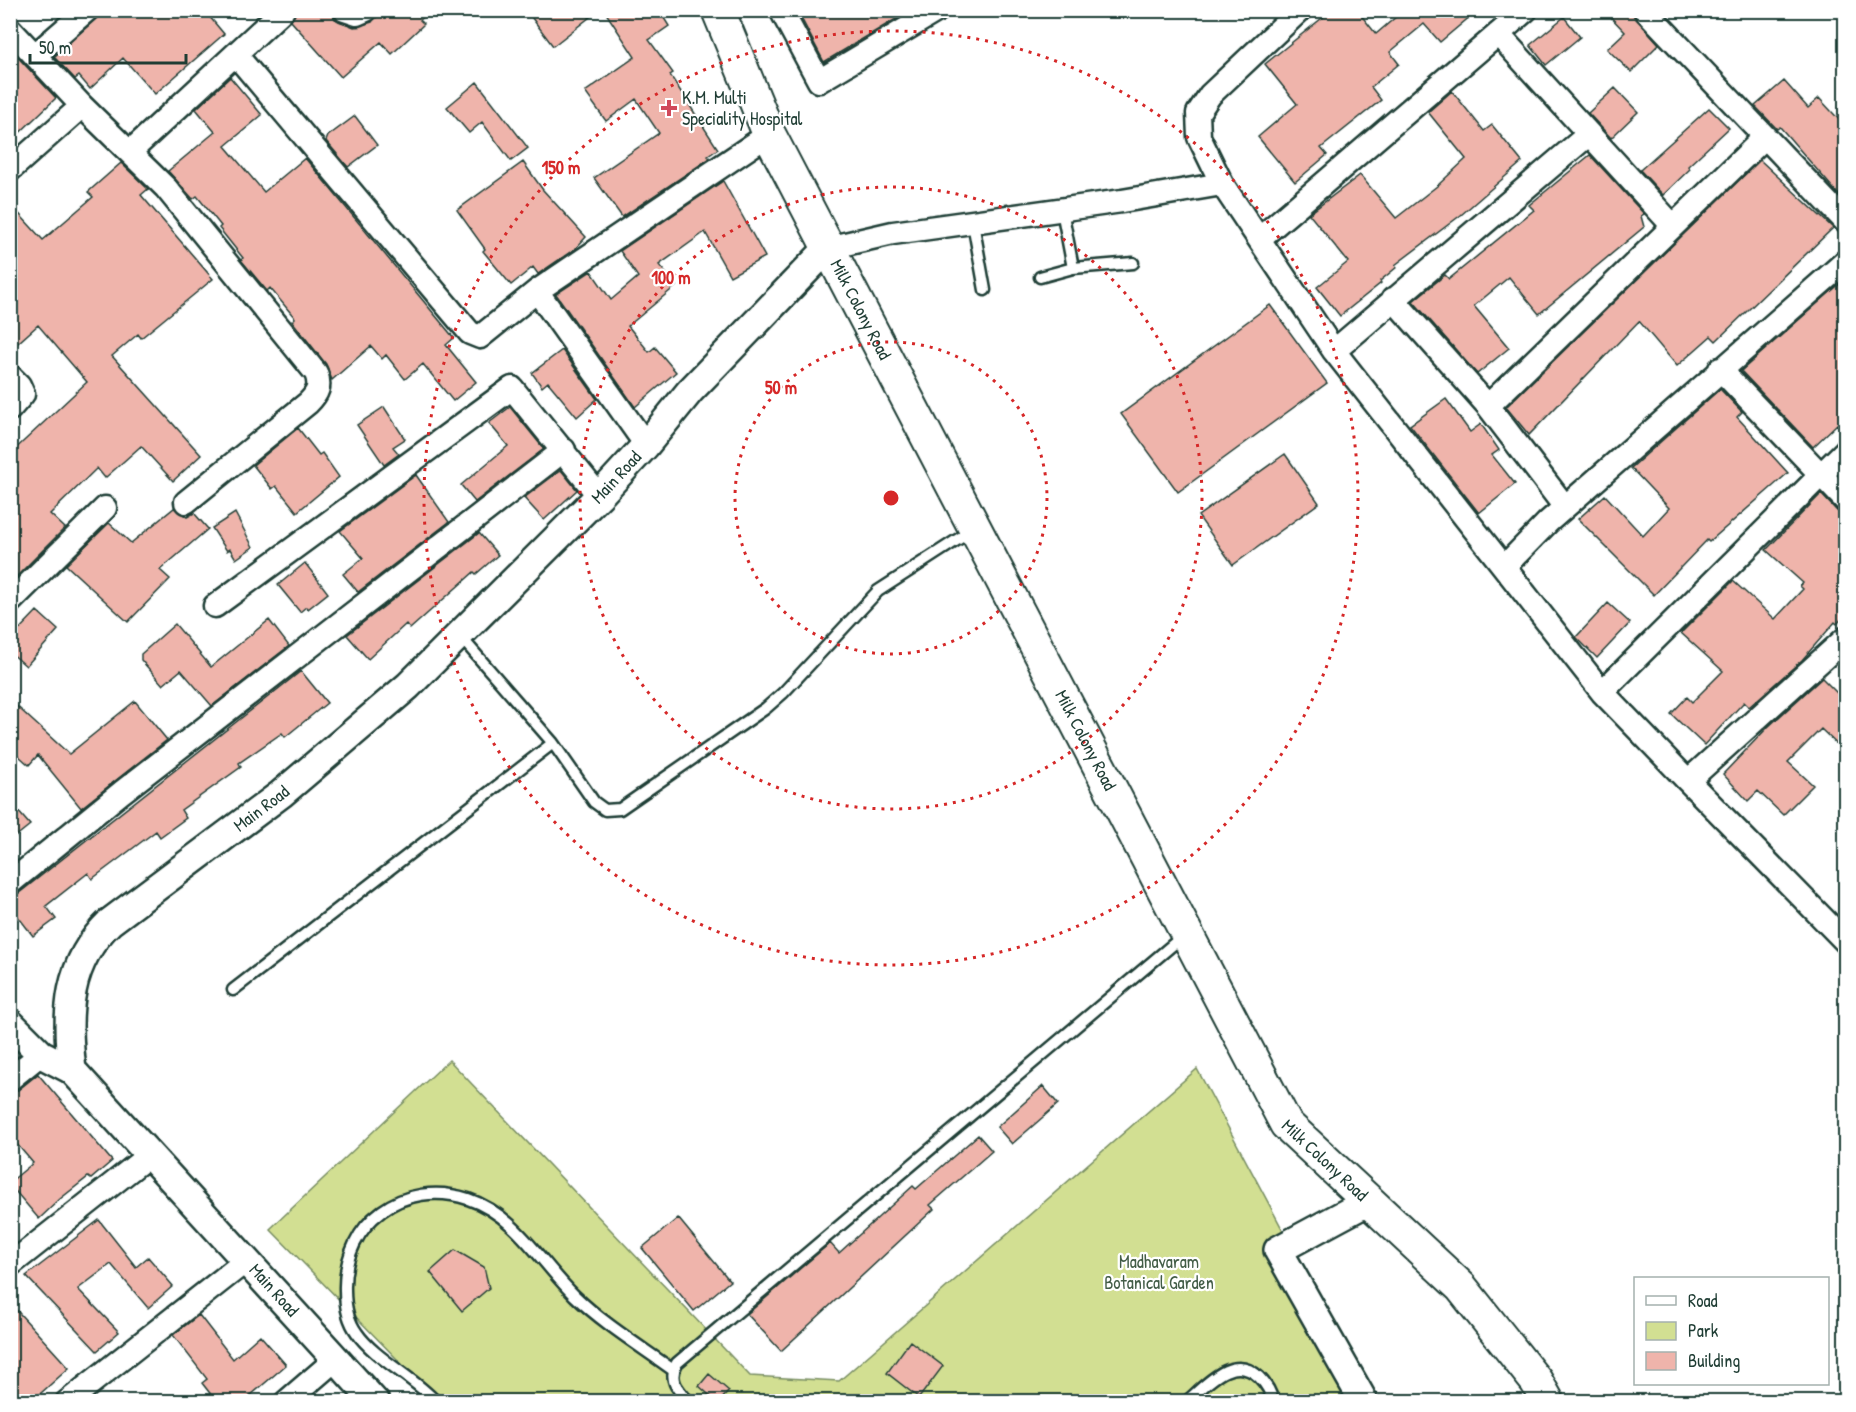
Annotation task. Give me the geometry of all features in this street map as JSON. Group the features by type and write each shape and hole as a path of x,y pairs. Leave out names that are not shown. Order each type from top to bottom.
{"main road":[{"name":"Milk Colony Road","path":"718,10 769,134 1286,1124 1461,1287 1536,1382 1548,1401"}],"street":[{"path":"35,55 87,10"},
{"path":"131,151 283,10"},
{"path":"345,10 357,14 366,10"},
{"path":"784,11 819,81 938,10"},
{"path":"1300,10 1210,95 1198,113 1198,137 1222,184 1334,351 1602,692 1845,942"},
{"path":"1259,239 1526,10"},
{"path":"1645,10 1845,222"},
{"path":"10,29 82,106 131,151 186,212 318,381 316,395 308,403 186,502"},
{"path":"1498,34 1673,226"},
{"path":"236,55 474,336 485,334 537,291 769,134"},
{"path":"10,170 82,106"},
{"path":"1334,351 1589,134"},
{"path":"1488,406 1765,137"},
{"path":"828,248 892,233 1062,210 1222,184"},
{"name":"Main Road","path":"375,1401 247,1260 148,1156 72,1070 68,1036 72,994 81,959 93,939 110,922 281,794 408,686 598,496 646,445 690,391 828,248"},
{"path":"1504,567 1565,507 1845,261"},
{"path":"537,291 646,445"},
{"path":"1393,299 1488,406 1565,507"},
{"path":"1720,369 1821,472 1845,501"},
{"path":"10,376 19,385 23,394 10,409"},
{"path":"215,606 512,388 564,450 598,496"},
{"path":"10,883 122,792 564,450"},
{"path":"1602,692 1845,450"},
{"path":"10,602 105,508"},
{"path":"1688,781 1841,649"},
{"path":"10,1023 41,1054 72,1070"},
{"path":"10,1079 41,1054"},
{"path":"10,1265 148,1156"},
{"path":"1364,1401 1278,1251 1369,1201"},
{"path":"67,1401 247,1260"},
{"path":"286,1401 336,1359"}],"lane":[{"path":"1062,210 1073,268"},
{"path":"973,223 985,290"},
{"path":"1040,277 1073,268 1133,262"},
{"path":"458,635 554,743 594,802 604,810 620,809 783,693 878,591 975,528"},
{"path":"233,990 554,743"},
{"path":"689,1401 676,1387 673,1370 677,1363 1186,934"},
{"path":"436,1401 357,1334 348,1316 345,1300 345,1279 349,1257 358,1235 375,1216 396,1202 417,1194 441,1194 469,1200 505,1220 576,1297 673,1370"},
{"path":"1186,1401 1230,1368 1242,1368 1256,1374 1266,1385 1273,1401"}],"green space":[{"name":"Madhavaram Botanical Garden","path":"449,1060 750,1376 839,1381 1197,1069 1374,1401 438,1401 270,1229"}],"building":[{"path":"105,10 204,10 224,34 155,94 123,58 90,89 79,76 75,79 54,57"},
{"path":"296,10 332,10 335,19 354,27 372,22 379,10 433,10 420,20 424,24 392,54 381,42 341,77 291,21"},
{"path":"541,10 599,10 553,46 532,18"},
{"path":"604,10 659,10 669,26 649,40 673,73 670,75 718,149 708,156 710,158 622,217 594,178 659,133 636,99 606,121 585,92 635,57"},
{"path":"805,10 911,10 824,62 799,14"},
{"path":"1332,10 1357,10 1376,34 1404,10 1478,10 1440,42 1424,24 1390,52 1399,64 1371,87 1381,100 1321,148 1327,155 1295,182 1258,137 1297,104 1265,64"},
{"path":"1604,10 1629,10 1659,44 1631,72 1607,49 1625,32"},
{"path":"1564,17 1580,37 1546,65 1530,45"},
{"path":"10,49 56,98 10,142"},
{"path":"230,77 262,115 225,146 264,192 305,158 454,338 446,345 476,382 453,401 423,364 405,379 386,355 382,359 371,346 332,380 326,364 292,321 295,318 270,288 267,291 241,260 243,258 219,228 221,226 197,196 193,199 168,171 215,132 196,109"},
{"path":"1784,81 1808,108 1819,98 1845,126 1845,202 1780,127 1777,129 1755,106"},
{"path":"477,82 528,148 511,161 482,122 469,133 447,107"},
{"path":"1615,88 1638,112 1611,138 1588,113"},
{"path":"1452,91 1484,131 1492,125 1522,162 1461,215 1395,265 1397,267 1380,281 1381,283 1340,316 1317,287 1348,262 1309,214 1360,175 1396,218 1437,186 1466,159 1428,112"},
{"path":"1709,108 1729,128 1688,166 1690,169 1663,195 1640,170"},
{"path":"355,116 377,145 348,167 326,141 328,136"},
{"path":"1590,155 1644,214 1641,216 1644,227 1539,314 1509,277 1474,306 1509,348 1477,374 1413,301 1445,275 1449,279 1534,210 1529,205"},
{"path":"1760,160 1833,228 1716,341 1711,336 1677,366 1639,321 1529,435 1506,407"},
{"path":"523,162 543,190 586,237 576,248 538,274 533,267 511,285 483,251 485,249 457,210"},
{"path":"121,163 148,189 141,195 213,279 141,338 138,334 112,356 201,455 173,481 141,446 105,478 97,468 50,514 65,528 17,576 10,574 10,454 87,382 38,325 10,350 10,204 43,240 93,197 88,192"},
{"path":"723,181 765,257 730,276 705,232 659,265 676,286 628,326 649,352 655,347 676,372 635,407 556,294 591,271 611,300 638,277 620,251"},
{"path":"1845,279 1845,433 1837,424 1813,447 1741,371"},
{"path":"1270,305 1327,383 1178,492 1121,414"},
{"path":"562,350 597,399 577,417 548,382 542,387 532,373"},
{"path":"1720,389 1742,412 1737,417 1788,473 1709,542 1707,540 1654,595 1578,519 1605,495 1643,536 1669,508 1631,468"},
{"path":"1446,399 1470,432 1481,424 1499,450 1492,455 1515,484 1479,513 1410,425"},
{"path":"384,407 405,439 393,447 399,454 384,465 357,425"},
{"path":"510,407 544,449 475,502 461,485 508,446 489,423"},
{"path":"298,428 319,455 322,453 339,477 297,512 276,486 272,489 253,465"},
{"path":"1285,454 1319,503 1233,565 1198,516"},
{"path":"561,470 577,490 544,520 524,498"},
{"path":"416,475 449,522 358,592 343,574 363,558 340,531"},
{"path":"1821,494 1837,511 1845,514 1845,615 1837,624 1835,622 1802,660 1749,707 1744,702 1704,745 1671,714 1687,697 1692,702 1723,671 1681,633 1733,581 1775,619 1803,589 1800,586 1803,583 1766,550"},
{"path":"174,508 187,517 194,513 208,529 160,570 170,579 128,622 66,565 109,523 131,543"},
{"path":"235,513 253,547 236,559 230,549 227,551 212,528"},
{"path":"479,533 498,555 476,574 474,572 410,629 406,624 368,659 347,635"},
{"path":"305,563 328,593 308,609 306,607 300,612 278,585"},
{"path":"1608,603 1630,623 1597,658 1576,637"},
{"path":"37,611 58,630 26,666 10,652 10,639"},
{"path":"269,620 289,646 212,706 181,670 163,685 141,660 141,654 175,624 211,667"},
{"path":"301,671 327,703 285,737 282,733 239,763 241,767 181,810 186,818 160,837 156,831 92,879 88,873 46,906 56,919 33,936 10,906 10,896 19,893"},
{"path":"1822,678 1845,701 1845,752 1821,729 1788,762 1813,785 1783,815 1758,791 1748,801 1723,774 1768,727"},
{"path":"10,700 69,754 135,701 167,740 81,808 38,755 29,765 10,748"},
{"path":"10,802 30,825 10,841"},
{"path":"38,1074 112,1161 91,1179 88,1177 60,1199 39,1219 10,1185 10,1182 33,1163 10,1136 10,1092 18,1090"},
{"path":"1043,1086 1058,1104 1012,1144 997,1127"},
{"path":"978,1135 992,1151 930,1205 934,1209 781,1351 747,1314 830,1243 839,1253 913,1186 916,1189"},
{"path":"678,1218 730,1281 694,1311 642,1248"},
{"path":"99,1220 136,1267 148,1257 173,1286 148,1308 111,1264 78,1289 119,1332 97,1351 26,1276"},
{"path":"455,1250 484,1267 489,1288 462,1311 430,1272"},
{"path":"10,1303 69,1368 32,1401 10,1401"},
{"path":"199,1315 233,1359 260,1335 286,1365 244,1401 216,1401 202,1383 207,1379 173,1335"},
{"path":"910,1341 943,1366 919,1398 887,1373"},
{"path":"709,1374 729,1391 720,1401 716,1401 699,1386"}],"place":[{"name":"K.M. Multi Speciality Hospital","path":"669,108"}]}
